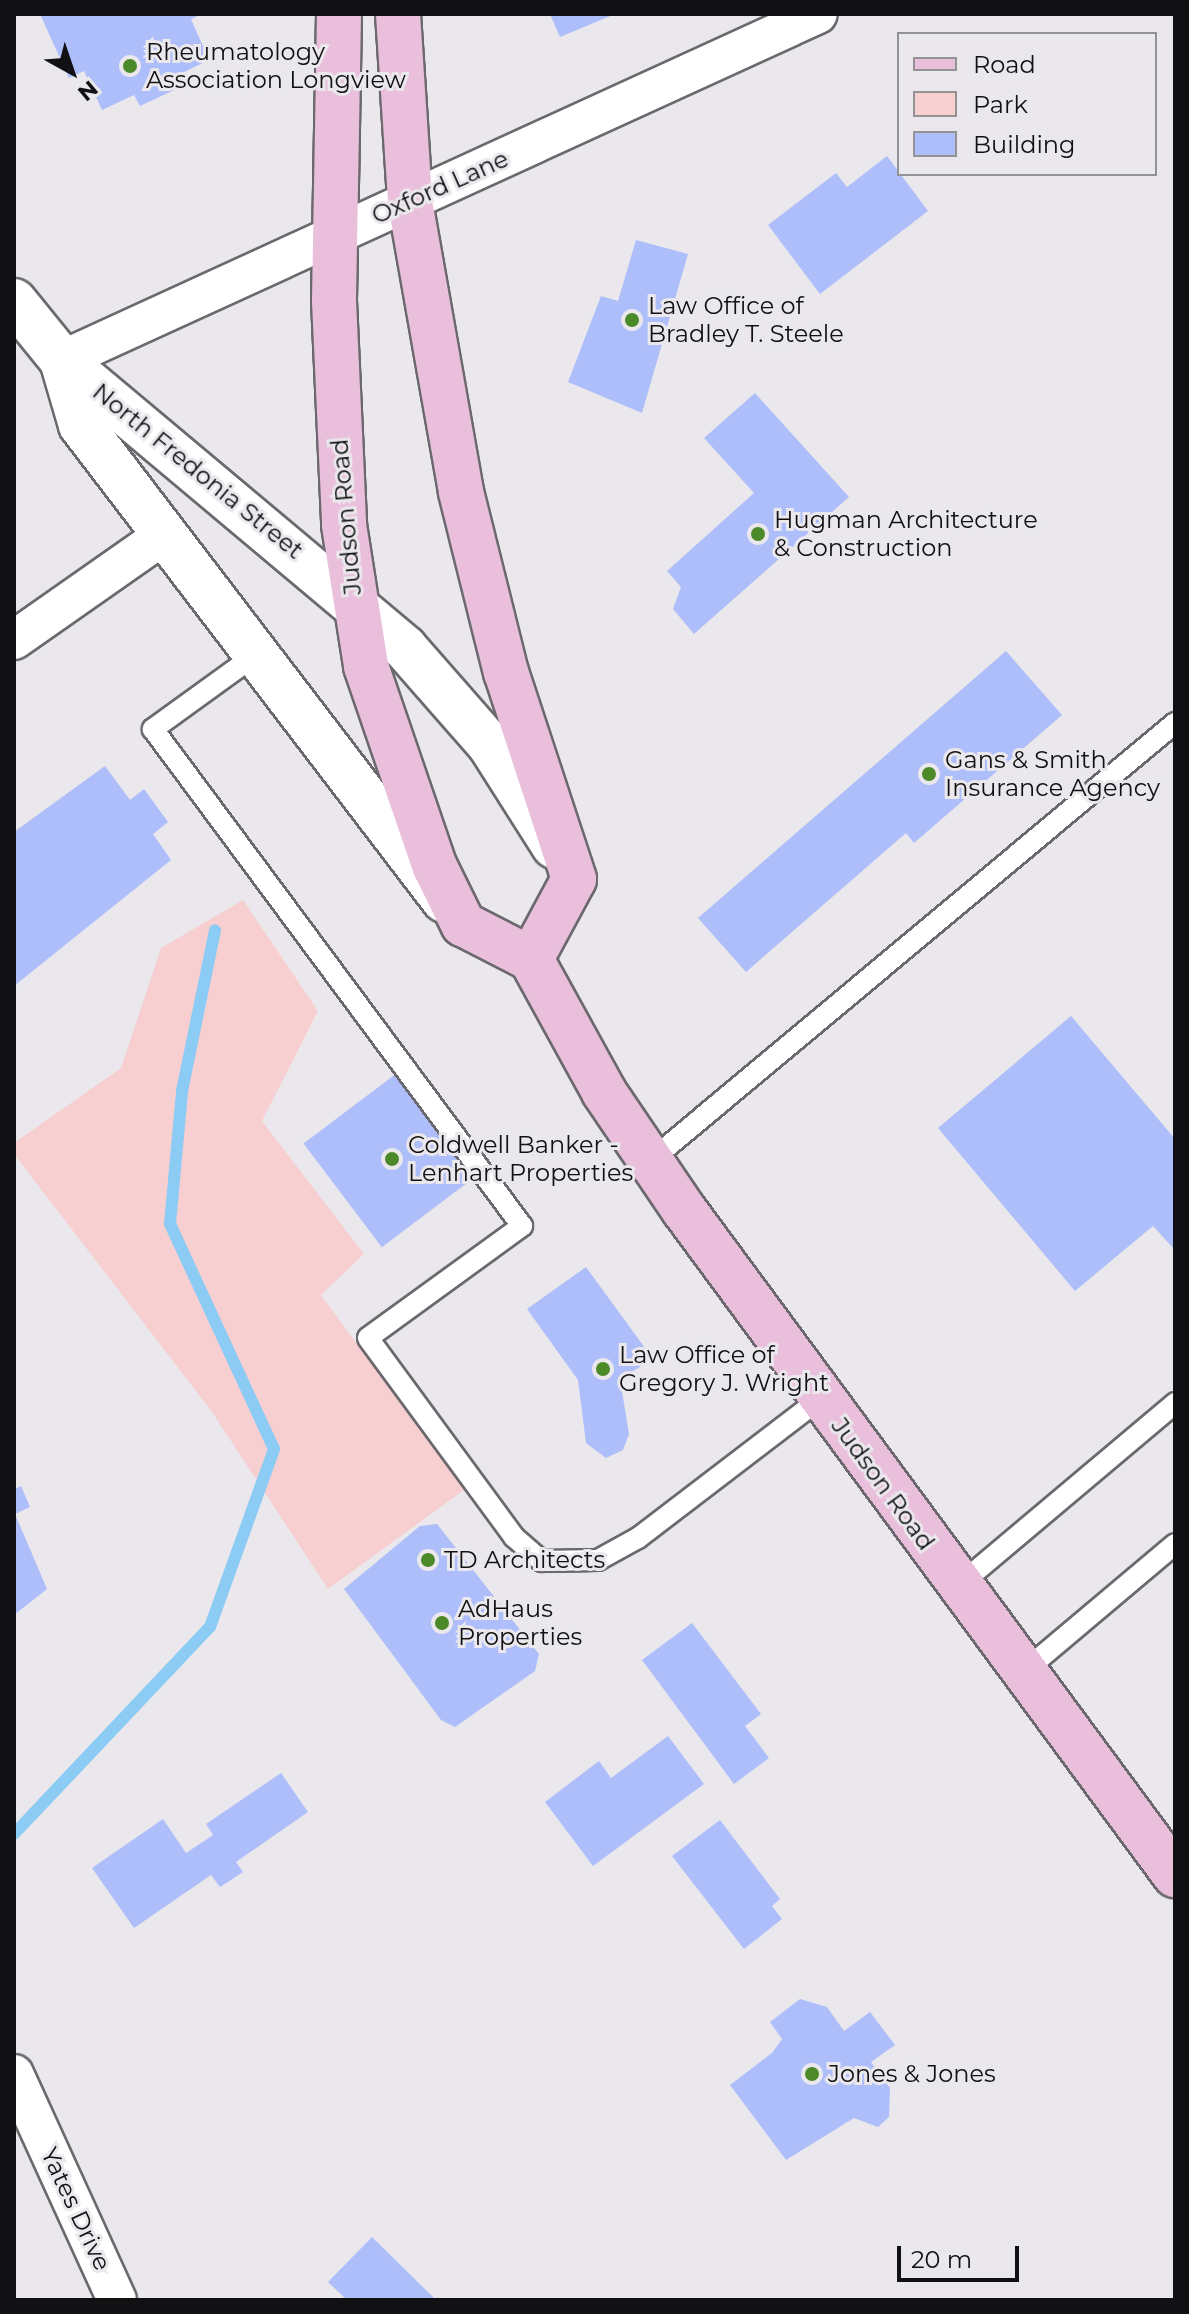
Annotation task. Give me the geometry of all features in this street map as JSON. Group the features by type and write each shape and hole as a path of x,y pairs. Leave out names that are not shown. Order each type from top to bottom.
{"main road":[{"name":"Judson Road","path":"339,14 335,232 337,452 352,598 391,749 463,924"},
{"path":"398,14 410,202 475,556 574,879 531,959 463,924"},
{"name":"Judson Road","path":"531,959 650,1161 820,1399 1175,1875"}],"street":[{"name":"Oxford Lane","path":"62,360 335,232 410,202 818,14"},
{"name":"North Fredonia Street","path":"14,301 62,360 352,598 473,724 574,879"},
{"name":"North Fredonia Street","path":"62,360 81,425 161,537 463,924"},
{"path":"14,640 161,537"},
{"name":"Yates Drive","path":"14,2074 117,2300"}],"lane":[{"path":"254,656 153,729 522,1226 368,1338 514,1537 542,1561 598,1560 638,1538 820,1399"},
{"path":"650,1161 1175,723"},
{"path":"958,1586 1175,1403"},
{"path":"1022,1673 1175,1544"}],"green space":[{"path":"243,900 318,1011 262,1121 364,1254 321,1295 464,1490 328,1589 212,1412 14,1154 14,1143 121,1068 161,948"}],"building":[{"name":"Rheumatology Association Longview","path":"40,14 202,14 191,19 209,60 180,74 185,85 140,106 134,95 102,110 84,71 69,78"},
{"path":"550,14 615,14 560,37"},
{"path":"887,156 897,169 897,176 902,176 928,211 820,294 768,225 836,173 847,187"},
{"name":"Law Office of Bradley T. Steele","path":"636,240 688,254 642,413 568,382 601,296 618,301"},
{"name":"Hugman Architecture & Construction","path":"755,393 849,497 694,634 673,609 681,587 667,571 754,493 704,438"},
{"name":"Gans & Smith Insurance Agency","path":"1006,651 1062,715 914,843 906,833 746,972 698,918"},
{"path":"105,766 130,800 144,789 168,822 153,834 171,860 14,986 14,832"},
{"path":"1071,1016 1175,1139 1175,1250 1153,1226 1075,1291 938,1128"},
{"name":"Coldwell Banker - Lenhart Properties","path":"401,1070 479,1174 382,1247 304,1143"},
{"name":"Law Office of Gregory J. Wright","path":"586,1267 653,1359 620,1379 629,1434 623,1450 606,1458 586,1443 578,1380 527,1309"},
{"path":"21,1486 30,1507 15,1514 47,1589 14,1615 14,1489"},
{"name":"AdHaus Properties","path":"437,1524 539,1654 535,1671 455,1727 441,1720 344,1589 420,1526"},
{"path":"692,1623 761,1714 745,1726 769,1758 734,1784 642,1660"},
{"path":"668,1736 704,1784 593,1866 545,1802 599,1761 611,1778"},
{"path":"281,1773 308,1812 236,1862 243,1872 220,1887 211,1875 134,1928 92,1868 163,1819 186,1853 213,1835 206,1824"},
{"path":"720,1820 780,1899 772,1906 782,1919 744,1949 672,1856"},
{"name":"Jones & Jones","path":"800,1999 827,2007 844,2031 870,2012 895,2045 871,2062 890,2088 889,2117 878,2127 854,2118 786,2160 730,2085 772,2053 782,2039 770,2022"},
{"path":"372,2237 436,2300 347,2300 328,2282"}],"waterway":[{"path":"14,1834 210,1627 274,1449 170,1224 182,1091 215,930"}],"place":[{"name":"Rheumatology Association Longview","path":"130,66"},
{"name":"Law Office of Bradley T. Steele","path":"632,320"},
{"name":"Hugman Architecture & Construction","path":"758,534"},
{"name":"Gans & Smith Insurance Agency","path":"929,774"},
{"name":"Coldwell Banker - Lenhart Properties","path":"392,1159"},
{"name":"Law Office of Gregory J. Wright","path":"603,1369"},
{"name":"TD Architects","path":"428,1560"},
{"name":"AdHaus Properties","path":"442,1623"},
{"name":"Jones & Jones","path":"812,2074"}]}
